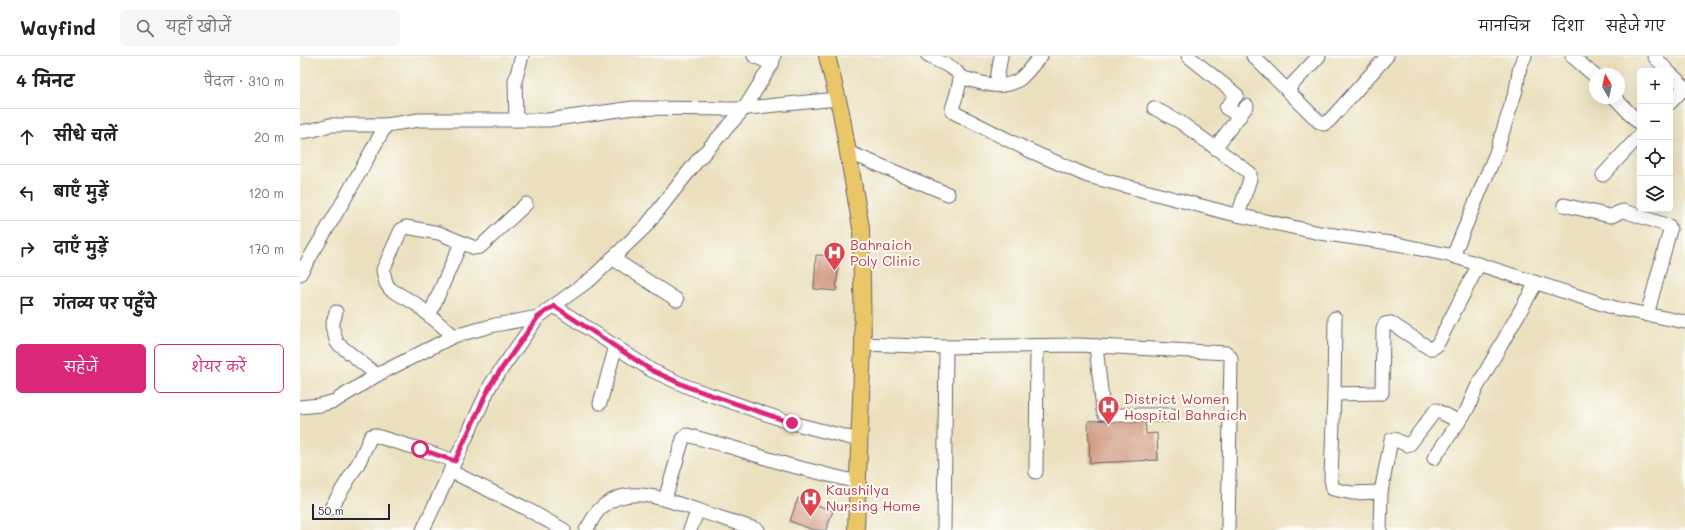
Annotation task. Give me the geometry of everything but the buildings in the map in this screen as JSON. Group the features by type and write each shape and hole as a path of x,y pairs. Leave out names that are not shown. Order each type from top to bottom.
{"main road":[{"path":"826,56 848,152 861,228 863,344 856,530"}],"street":[{"path":"516,120 515,81 522,56"},
{"path":"423,530 491,384 538,317 591,279 646,226 698,161 744,109 773,60 754,56"},
{"path":"928,56 957,71 960,76 961,82 952,109 953,112 1028,150 1088,176 1238,215 1320,233 1397,244 1453,256 1615,308 1685,322"},
{"path":"996,85 1001,56"},
{"path":"960,76 996,85 1007,85 1021,78 1041,56"},
{"path":"1188,56 1237,95 1226,108 1244,111 1215,148"},
{"path":"1253,56 1319,122 1324,124 1329,121 1387,56"},
{"path":"1287,90 1319,56"},
{"path":"1453,256 1496,153 1516,90 1520,66 1525,56"},
{"path":"1572,56 1589,71"},
{"path":"1654,56 1665,68"},
{"path":"1673,76 1685,87 1673,100"},
{"path":"300,132 330,125 386,124 419,120 548,120 633,108 744,109 837,99"},
{"path":"1621,104 1637,121"},
{"path":"1154,108 1180,122 1250,173 1250,179 1238,215"},
{"path":"300,274 386,124"},
{"path":"1603,175 1637,138"},
{"path":"848,152 948,194"},
{"path":"454,336 406,298 390,289 383,277 383,270 401,230 404,228 439,233 475,248 480,247 526,204"},
{"path":"1564,204 1610,216 1613,216 1620,211 1624,211 1669,226 1670,230 1646,314"},
{"path":"429,316 461,243"},
{"path":"612,258 677,300"},
{"path":"1334,394 1382,393 1384,324 1392,323 1429,348 1433,348 1437,345 1479,264"},
{"path":"1434,458 1472,401 1476,389 1536,283"},
{"path":"554,306 651,370 688,387 792,423 859,440"},
{"path":"336,312 332,326 337,343 377,375"},
{"path":"300,407 320,405 335,401 377,375 454,336 538,317"},
{"path":"1335,318 1331,479 1333,489 1352,493 1381,492"},
{"path":"863,344 946,347 1096,346 1227,353 1231,358 1228,530"},
{"path":"600,403 616,346"},
{"path":"1036,472 1037,346"},
{"path":"1096,346 1104,413 1110,416 1172,415"},
{"path":"944,530 946,347"},
{"path":"1380,530 1381,492 1392,440 1394,439 1407,445 1410,444 1436,410 1458,421"},
{"path":"332,508 359,462 371,436 373,435 453,466 564,530"},
{"path":"665,499 683,439 687,435 788,465 858,482"},
{"path":"586,530 601,507 629,495 644,495 665,499 758,530"},
{"path":"690,530 698,510"}],"place":[{"name":"Bahraich Poly Clinic","path":"835,272"},
{"name":"District Women Hospital Bahraich","path":"1108,426"},
{"name":"Kaushilya Nursing Home","path":"811,518"}],"route":[{"path":"420,449 455,461 491,384 538,317 554,306 651,370 688,387 792,423"}]}
